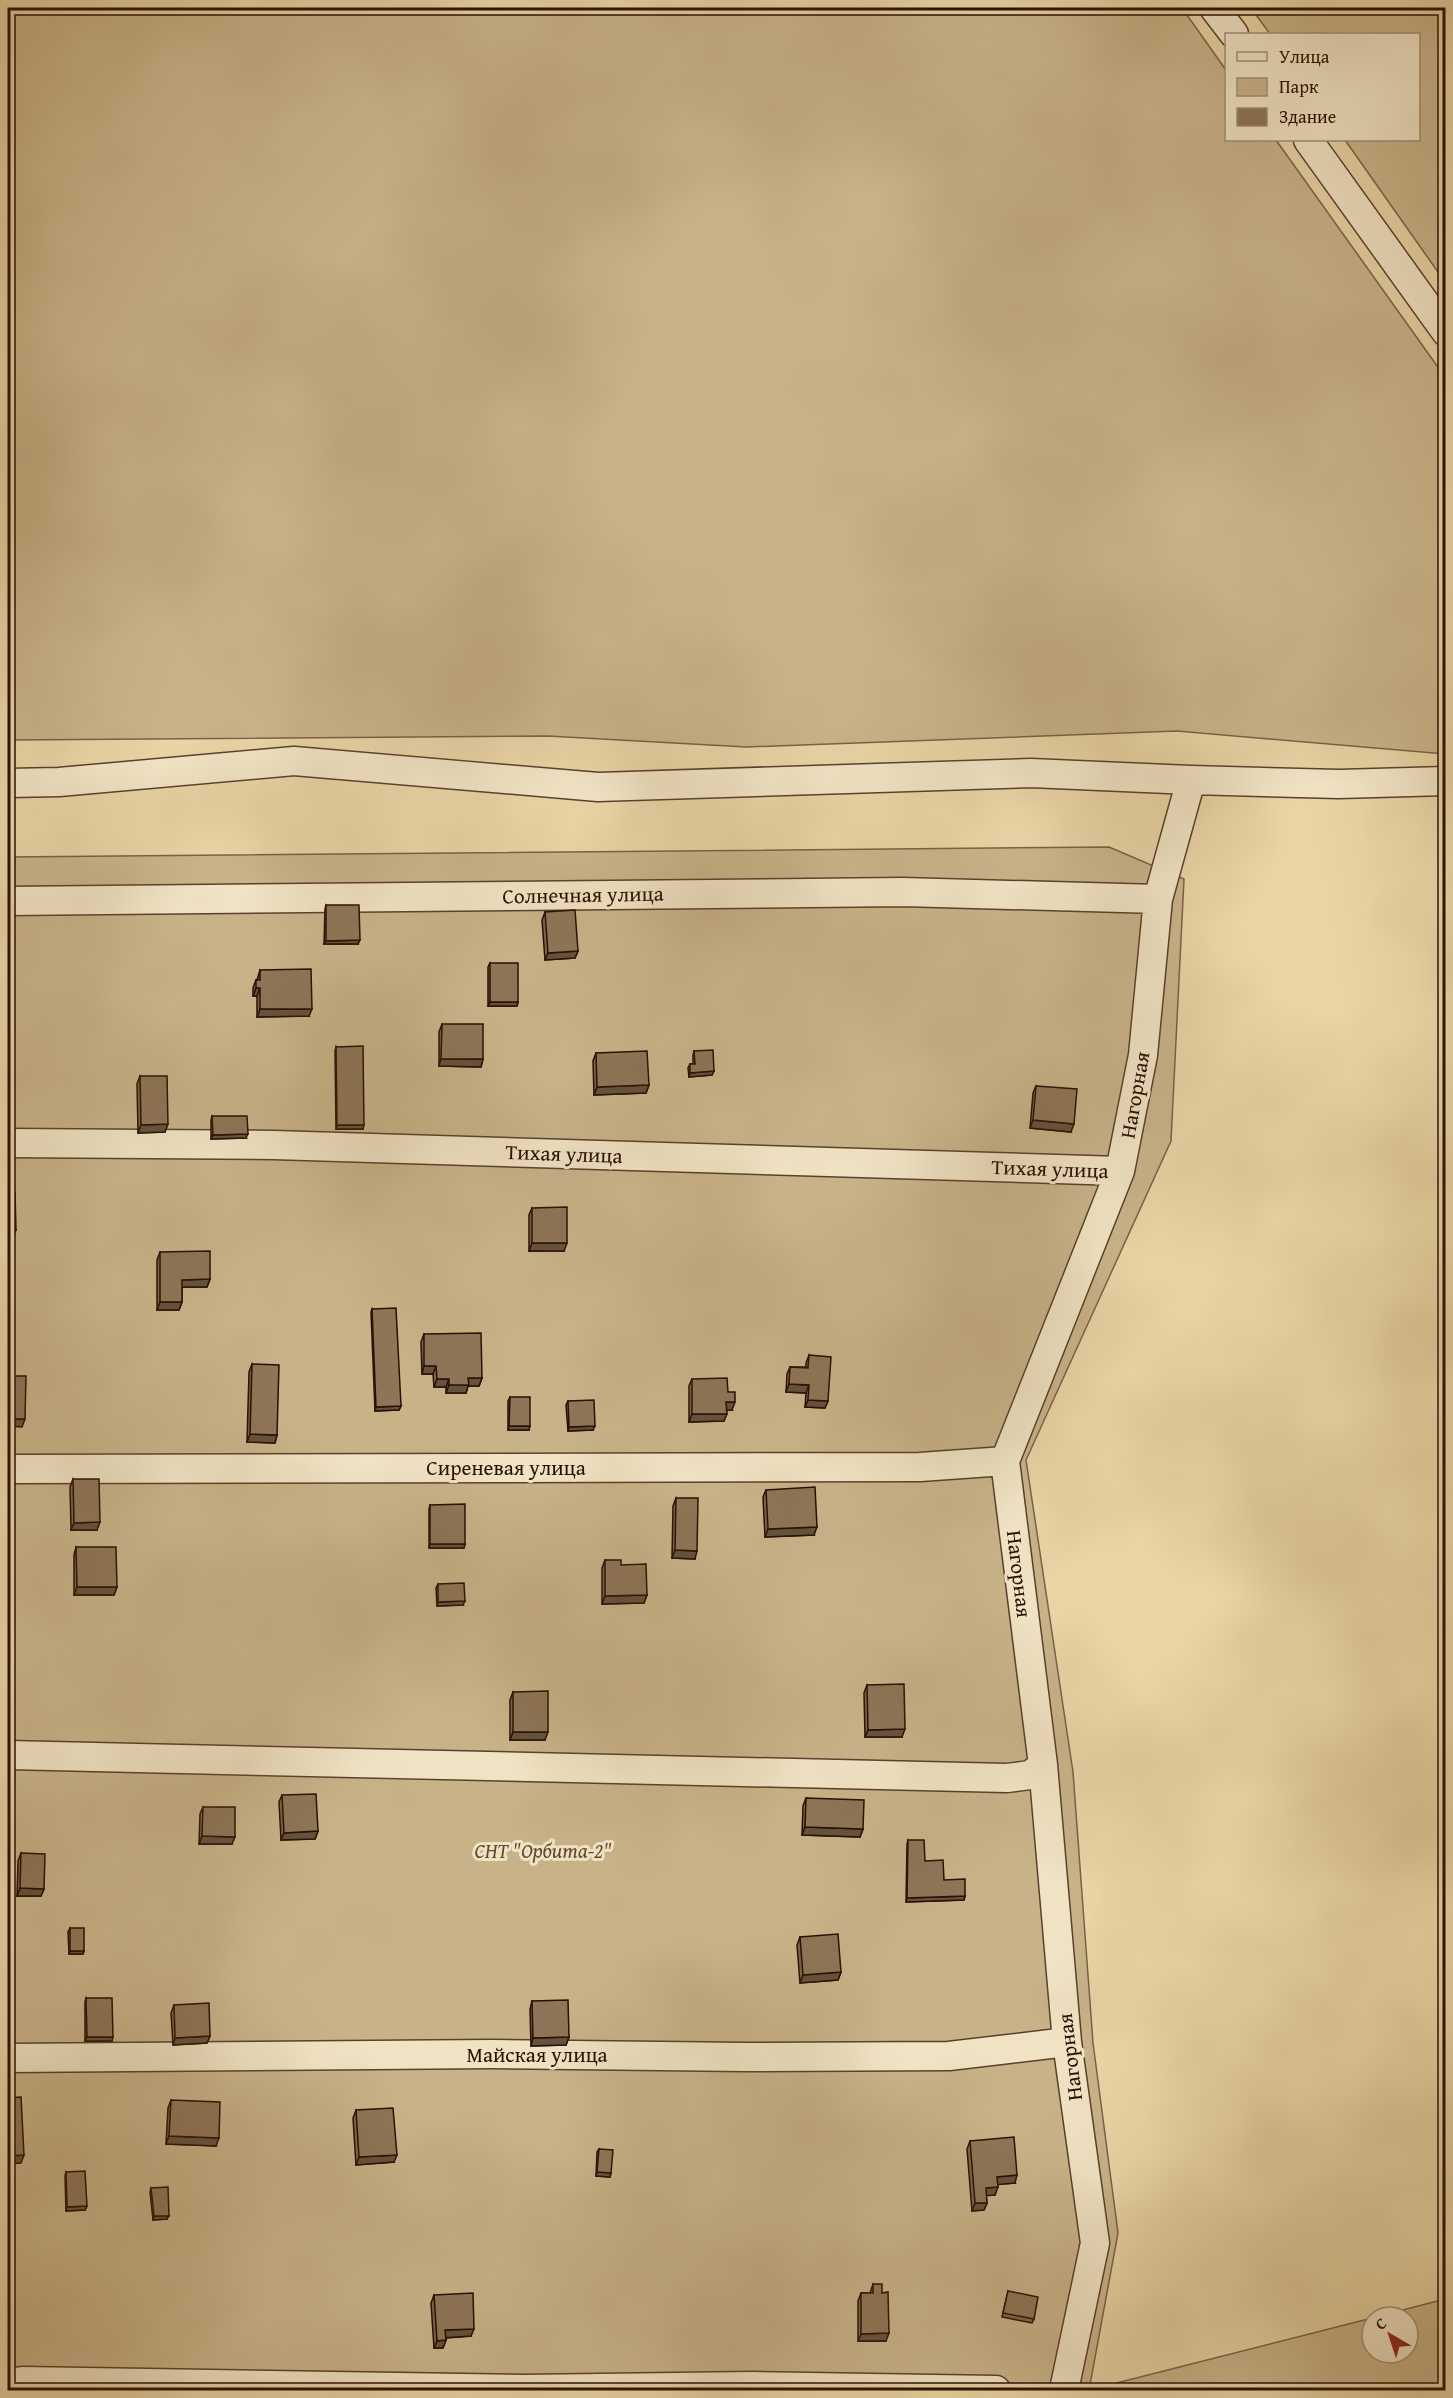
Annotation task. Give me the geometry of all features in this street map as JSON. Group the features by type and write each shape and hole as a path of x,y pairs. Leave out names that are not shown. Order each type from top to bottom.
{"street":[{"path":"1214,8 1233,33"},
{"path":"1309,141 1446,332"},
{"path":"8,783 59,782 294,760 598,786 1031,773 1339,784 1446,782"},
{"name":"Нагорная","path":"1064,2391 1095,2242 1066,2042 1043,1765 1005,1461 1120,1171 1143,1055 1158,899 1191,780"},
{"name":"Солнечная улица","path":"8,901 903,892 1158,899"},
{"name":"Тихая улица","path":"8,1143 274,1145 1120,1171"},
{"name":"Сиреневая улица","path":"8,1469 920,1467 1005,1461"},
{"path":"8,1755 1007,1778 1030,1775 1043,1765"},
{"name":"Майская улица","path":"8,2058 492,2054 746,2057 949,2056 1066,2042"},
{"path":"8,2383 22,2381 525,2389 752,2386 996,2391"}],"green space":[{"path":"8,8 1182,8 1225,69 1225,141 1277,141 1445,377 1445,754 1177,731 746,747 548,736 8,740"},
{"path":"1251,8 1445,8 1445,282 1346,141 1420,141 1420,33 1269,33"},
{"name":"СНТ \"Орбита-2\"","path":"1109,847 1184,879 1171,1141 1026,1460 1073,1772 1093,2043 1118,2233 1089,2390 8,2390 8,857"},
{"path":"1445,2299 1445,2390 1089,2390 1360,2321 1360,2365 1420,2365 1420,2306"}],"building":[{"path":"326,905 359,905 360,940 326,941"},
{"path":"575,910 578,951 548,953 545,912"},
{"path":"490,963 518,963 518,1002 490,1002"},
{"path":"311,969 312,1009 260,1009 260,988 256,988 256,980 260,980 260,970"},
{"path":"442,1024 483,1024 483,1059 441,1059"},
{"path":"363,1046 364,1125 337,1125 336,1047"},
{"path":"713,1050 714,1071 690,1073 690,1064 695,1064 694,1051"},
{"path":"647,1051 649,1085 597,1087 596,1053"},
{"path":"140,1076 167,1076 168,1124 141,1125"},
{"path":"1036,1086 1077,1089 1074,1124 1033,1120"},
{"path":"212,1116 247,1116 248,1134 213,1135"},
{"path":"8,1193 15,1193 16,1230 8,1230"},
{"path":"567,1207 567,1243 532,1243 532,1208"},
{"path":"210,1251 210,1279 182,1280 182,1302 160,1302 160,1252"},
{"path":"396,1308 401,1406 376,1407 372,1309"},
{"path":"481,1333 482,1378 468,1378 469,1385 449,1385 449,1379 437,1379 436,1366 424,1366 424,1334"},
{"path":"809,1355 831,1357 828,1401 808,1400 809,1385 789,1384 790,1367 808,1368"},
{"path":"252,1364 279,1365 277,1435 250,1434"},
{"path":"8,1376 26,1376 25,1419 8,1419"},
{"path":"727,1378 728,1392 735,1392 735,1402 726,1402 727,1414 692,1414 692,1379"},
{"path":"510,1397 530,1397 530,1426 509,1426"},
{"path":"594,1400 595,1426 569,1427 568,1401"},
{"path":"73,1479 99,1479 100,1522 74,1523"},
{"path":"815,1487 817,1527 768,1529 766,1490"},
{"path":"676,1498 698,1498 697,1551 675,1550"},
{"path":"465,1504 465,1544 430,1544 430,1505"},
{"path":"76,1547 116,1547 117,1587 77,1587"},
{"path":"605,1560 621,1560 621,1565 646,1564 647,1595 605,1596"},
{"path":"464,1583 465,1601 438,1602 438,1584"},
{"path":"904,1684 905,1729 868,1730 867,1685"},
{"path":"548,1691 548,1732 513,1732 513,1692"},
{"path":"316,1794 318,1831 284,1833 282,1795"},
{"path":"806,1798 864,1800 863,1829 805,1827"},
{"path":"203,1807 235,1807 235,1837 202,1836"},
{"path":"908,1840 924,1840 925,1861 943,1860 944,1880 965,1879 965,1896 907,1898"},
{"path":"21,1853 45,1854 44,1889 20,1888"},
{"path":"70,1928 84,1928 84,1951 70,1951"},
{"path":"838,1934 841,1972 803,1975 800,1937"},
{"path":"86,1998 112,1998 113,2037 87,2037"},
{"path":"568,2000 569,2037 533,2038 532,2001"},
{"path":"209,2003 210,2036 175,2038 174,2005"},
{"path":"21,2097 24,2155 8,2156 8,2098"},
{"path":"171,2100 220,2102 219,2138 169,2136"},
{"path":"393,2108 397,2155 359,2157 356,2110"},
{"path":"1014,2137 1017,2175 997,2177 998,2187 986,2188 987,2203 975,2203 970,2141"},
{"path":"599,2149 613,2150 611,2173 597,2172"},
{"path":"85,2171 87,2206 67,2207 66,2172"},
{"path":"168,2187 169,2216 154,2216 151,2188"},
{"path":"873,2284 882,2284 882,2293 888,2292 889,2333 861,2334 861,2293 873,2293"},
{"path":"1008,2291 1038,2297 1034,2319 1003,2313"},
{"path":"473,2293 474,2329 445,2330 446,2340 437,2341 434,2295"}]}
